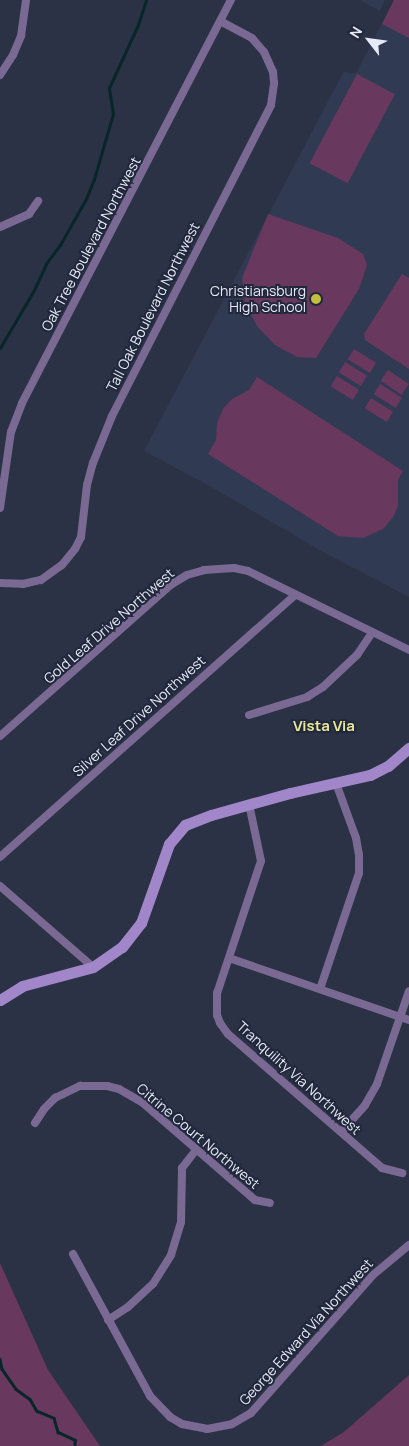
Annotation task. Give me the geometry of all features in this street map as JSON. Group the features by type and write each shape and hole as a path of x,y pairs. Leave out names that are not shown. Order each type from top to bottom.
{"street":[{"path":"0,76 13,55 21,36 26,0"},
{"name":"Oak Tree Boulevard Northwest","path":"0,508 4,493 8,446 15,418 231,0"},
{"name":"Tall Oak Boulevard Northwest","path":"0,582 23,584 41,580 62,565 75,550 84,522 87,484 112,416 271,105 274,83 273,72 264,52 252,38 220,21"},
{"path":"0,227 29,214 38,201"},
{"name":"Gold Leaf Drive Northwest","path":"3,734 158,596 187,575 204,570 234,568 248,571 409,650"},
{"name":"Silver Leaf Drive Northwest","path":"0,857 295,595"},
{"path":"249,715 307,697 323,687 357,655 372,633"},
{"path":"0,724 3,734"},
{"path":"0,1000 22,986 93,967 122,947 141,924 169,844 185,825 249,804 379,771 399,758 409,748"},
{"path":"320,990 359,873 359,855 356,838 336,783"},
{"name":"Tranquility Via Northwest","path":"249,804 261,861 217,993 217,1015 220,1023 228,1034 382,1168 402,1173"},
{"path":"0,886 93,967"},
{"path":"229,958 409,1020"},
{"path":"340,1132 372,1095 409,991"},
{"name":"Citrine Court Northwest","path":"35,1123 44,1109 67,1091 80,1086 107,1086 131,1095 255,1200 270,1203"},
{"path":"108,1320 128,1307 153,1284 171,1255 181,1222 182,1168 196,1150"},
{"name":"George Edward Via Northwest","path":"73,1254 150,1396 160,1408 182,1424 196,1428 219,1428 232,1424 251,1413 373,1275 409,1245"}],"shaded area":[{"path":"360,0 385,0 380,11"},
{"name":"Christiansburg High School","path":"394,0 409,0 409,597 325,553 208,485 144,451 344,71 351,74 357,72"},
{"path":"394,0 409,0 409,38 382,24"},
{"path":"357,74 395,94 348,183 310,163"},
{"path":"268,214 338,238 363,254 367,265 359,289 316,358 297,357 275,345 257,326 245,303 242,278"},
{"path":"402,274 409,278 409,369 365,340 364,334"},
{"path":"354,349 376,363 370,373 348,359"},
{"path":"345,362 367,376 361,386 339,372"},
{"path":"388,370 409,384 401,395 381,381"},
{"path":"337,376 359,390 353,400 331,386"},
{"path":"257,377 403,471 398,480 398,506 393,517 383,529 363,538 338,536 208,454 216,440 217,423 223,409 232,399 249,390"},
{"path":"380,384 402,398 396,408 374,394"},
{"path":"371,398 393,412 387,422 365,408"},
{"path":"0,1263 48,1370 100,1446 0,1446"},
{"path":"409,1375 409,1446 321,1446 344,1432"}],"waterway":[{"path":"0,348 34,290 46,264 60,245 86,199 94,179 113,114 109,88 138,25 146,0"},
{"path":"0,1359 2,1369 16,1389 30,1399 37,1411 54,1418 58,1432 75,1440 75,1446"}],"place":[{"name":"Christiansburg High School","path":"316,299"}],"district":[{"name":"Vista Via","path":"324,726"}]}
